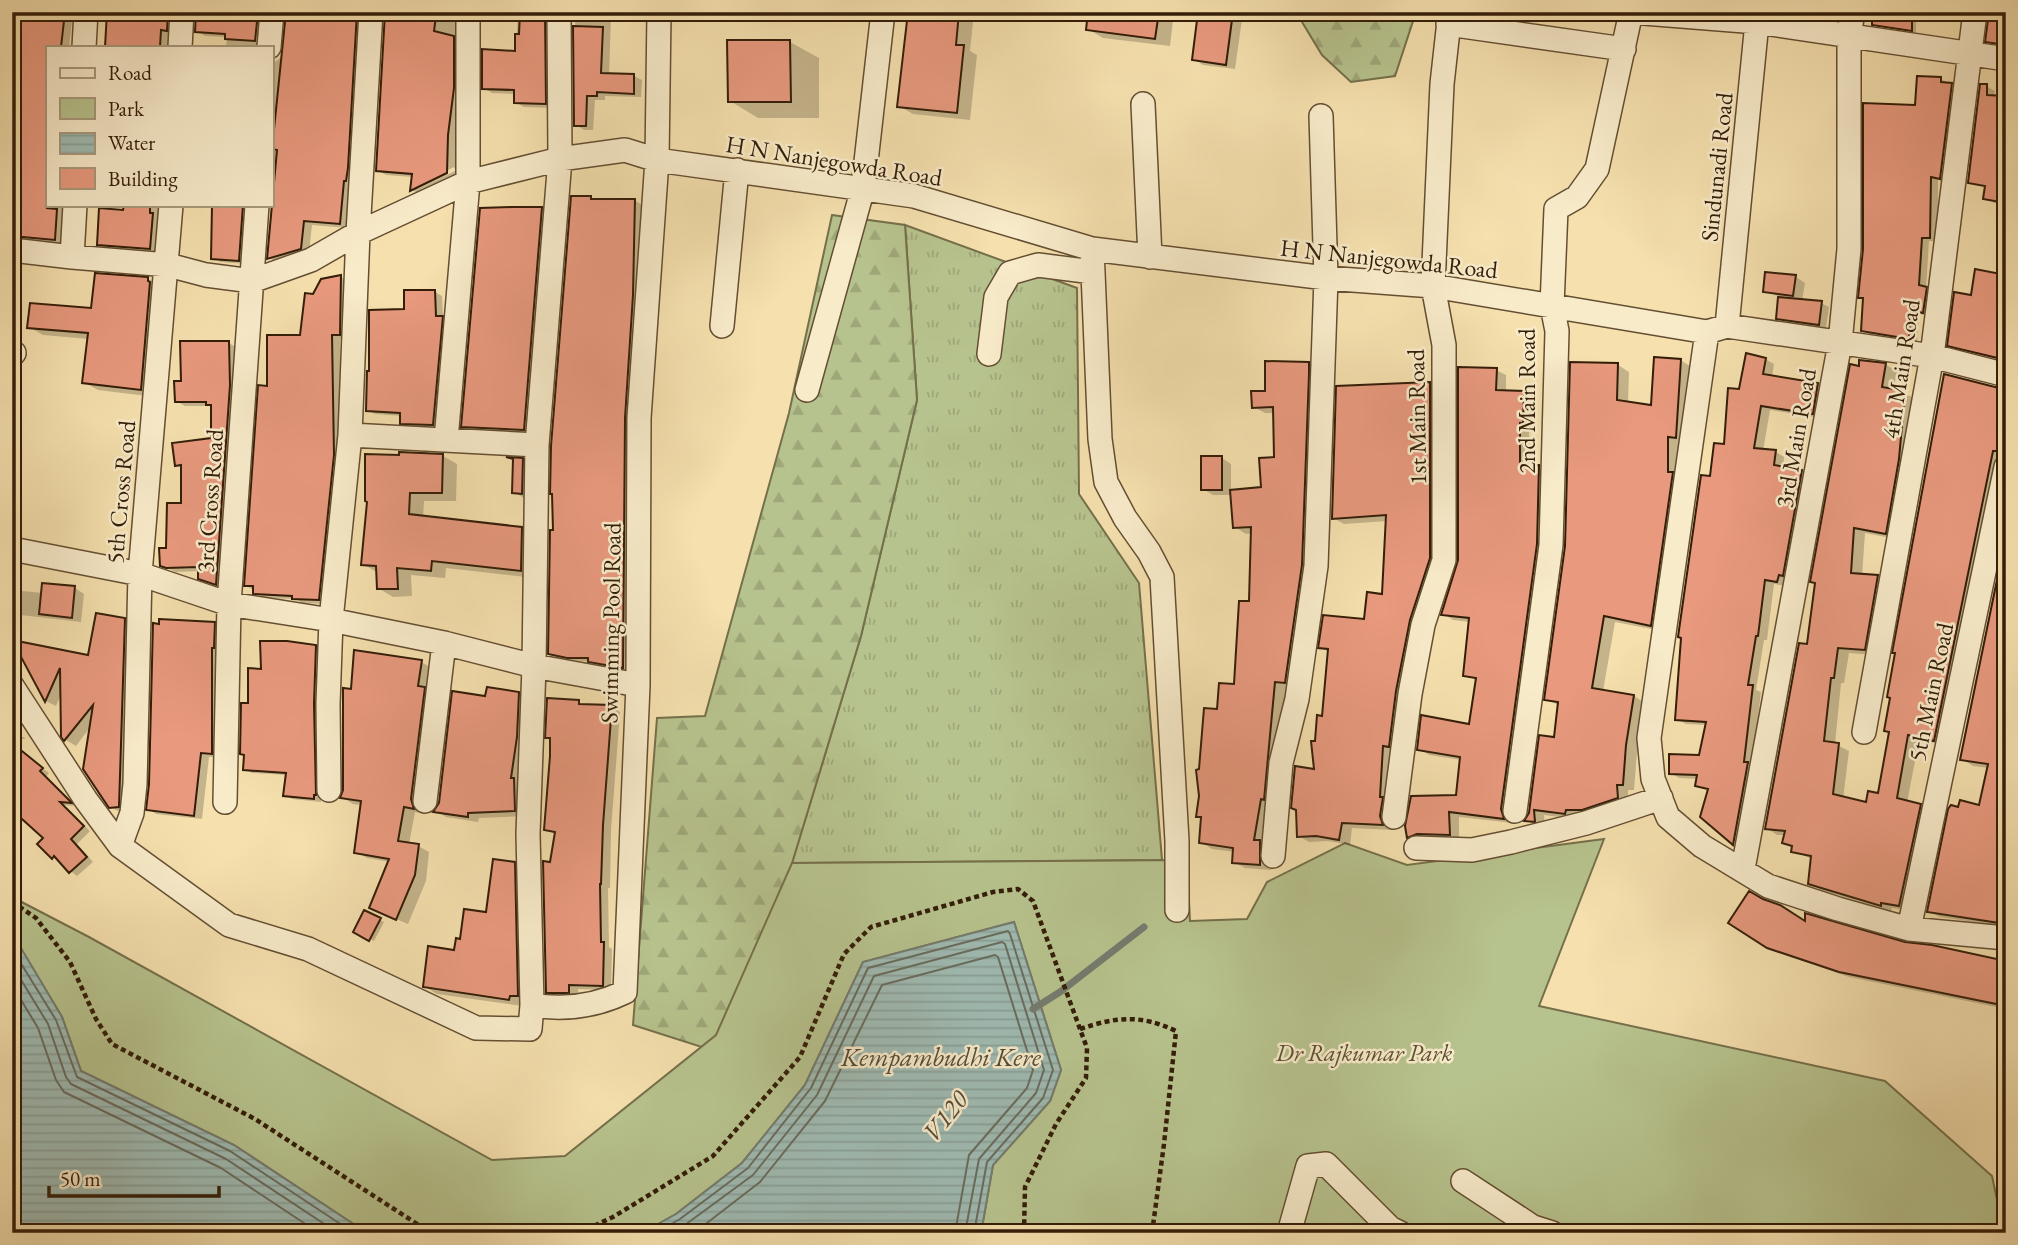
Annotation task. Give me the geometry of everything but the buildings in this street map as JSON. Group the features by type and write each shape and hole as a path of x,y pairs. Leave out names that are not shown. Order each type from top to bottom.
{"street":[{"path":"84,46 86,12"},
{"path":"180,46 182,12"},
{"path":"269,46 272,12"},
{"path":"329,790 331,620 350,435 371,12"},
{"path":"446,440 468,182 468,12"},
{"path":"12,686 86,800 120,846 229,925 308,949 476,1028 530,1029 532,1005 528,834 534,666 537,445 560,159 559,12"},
{"name":"Swimming Pool Road","path":"532,1005 555,1009 585,1005 625,992 638,685 639,418 657,160 659,12"},
{"path":"807,390 863,188 883,12"},
{"path":"1631,12 1758,17 1849,36 2006,59"},
{"name":"2nd Main Road","path":"1515,811 1552,545 1556,331 1552,306 1556,209 1577,197 1597,169 1631,12"},
{"name":"3rd Main Road","path":"1744,869 1840,343 1849,249 1849,36 1853,12"},
{"name":"4th Main Road","path":"1864,732 1932,356 1975,12"},
{"name":"Sindunadi Road","path":"1717,329 1758,17"},
{"path":"1449,18 1624,49"},
{"name":"1st Main Road","path":"1394,817 1410,694 1423,625 1444,560 1444,345 1433,286 1442,84 1449,18"},
{"path":"1143,104 1150,257"},
{"path":"1273,856 1280,763 1297,699 1316,566 1326,278 1321,116"},
{"name":"H N Nanjegowda Road","path":"12,250 168,265 206,275 252,281 311,260 358,233 468,182 560,159 625,150 657,160 914,196 1093,260 1150,257 1326,278 1433,286 1552,306 1932,356 2006,375"},
{"path":"722,326 737,170"},
{"path":"72,257 75,206"},
{"name":"5th Cross Road","path":"120,846 132,813 135,784 141,574 171,206"},
{"name":"3rd Cross Road","path":"225,802 229,604 257,206"},
{"path":"989,354 996,297 1010,273 1038,265 1093,260 1100,439 1106,482 1162,577 1177,841 1177,910"},
{"path":"1717,329 1649,738 1653,779 1668,817 1702,846 1768,886 1909,929 2006,938"},
{"path":"350,435 537,445"},
{"name":"5th Main Road","path":"1909,929 2006,467"},
{"path":"12,549 141,574 229,604 331,620 444,643 534,666 638,685"},
{"path":"425,801 444,643"},
{"path":"1416,848 1472,850 1615,814 1661,798"},
{"path":"1289,1233 1308,1166 1326,1164 1393,1231"},
{"path":"1463,1181 1533,1227 1552,1233"}],"path":[{"path":"579,1233 613,1217 713,1156 800,1056 844,954 871,927 993,892 1017,889 1034,901 1087,1048 1086,1078 1056,1124 1025,1187 1024,1233"},
{"path":"12,902 36,918 70,962 96,1019 112,1044 255,1119 431,1233"},
{"path":"1080,1029 1108,1020 1133,1018 1156,1022 1176,1031 1152,1233"}],"green space":[{"path":"1296,12 1416,12 1395,76 1351,82 1322,55"},
{"path":"832,215 905,225 917,400 861,636 742,1028 714,1051 633,1025 657,718 705,716 789,413"},
{"path":"905,225 1077,288 1079,494 1139,583 1162,860 792,863 861,636 917,400"},
{"name":"Dr Rajkumar Park","path":"1604,839 1539,1006 1885,1081 1992,1176 2004,1233 981,1233 993,1165 1050,1101 1061,1070 1014,922 863,962 805,1085 742,1163 676,1214 642,1233 367,1233 234,1145 81,1071 62,1017 18,944 12,941 12,897 492,1160 565,1156 716,1035 792,863 1187,860 1190,921 1247,919 1267,882 1345,843 1407,865"}],"water":[{"name":"Kempambudhi Kere","path":"1014,922 1061,1070 1050,1101 993,1165 981,1233 642,1233 676,1214 742,1163 805,1085 863,962"},
{"path":"12,941 18,943 62,1017 81,1071 234,1145 367,1233 12,1233"}],"waterway":[{"name":"V120","path":"1033,1009 1060,992 1144,927"}]}
